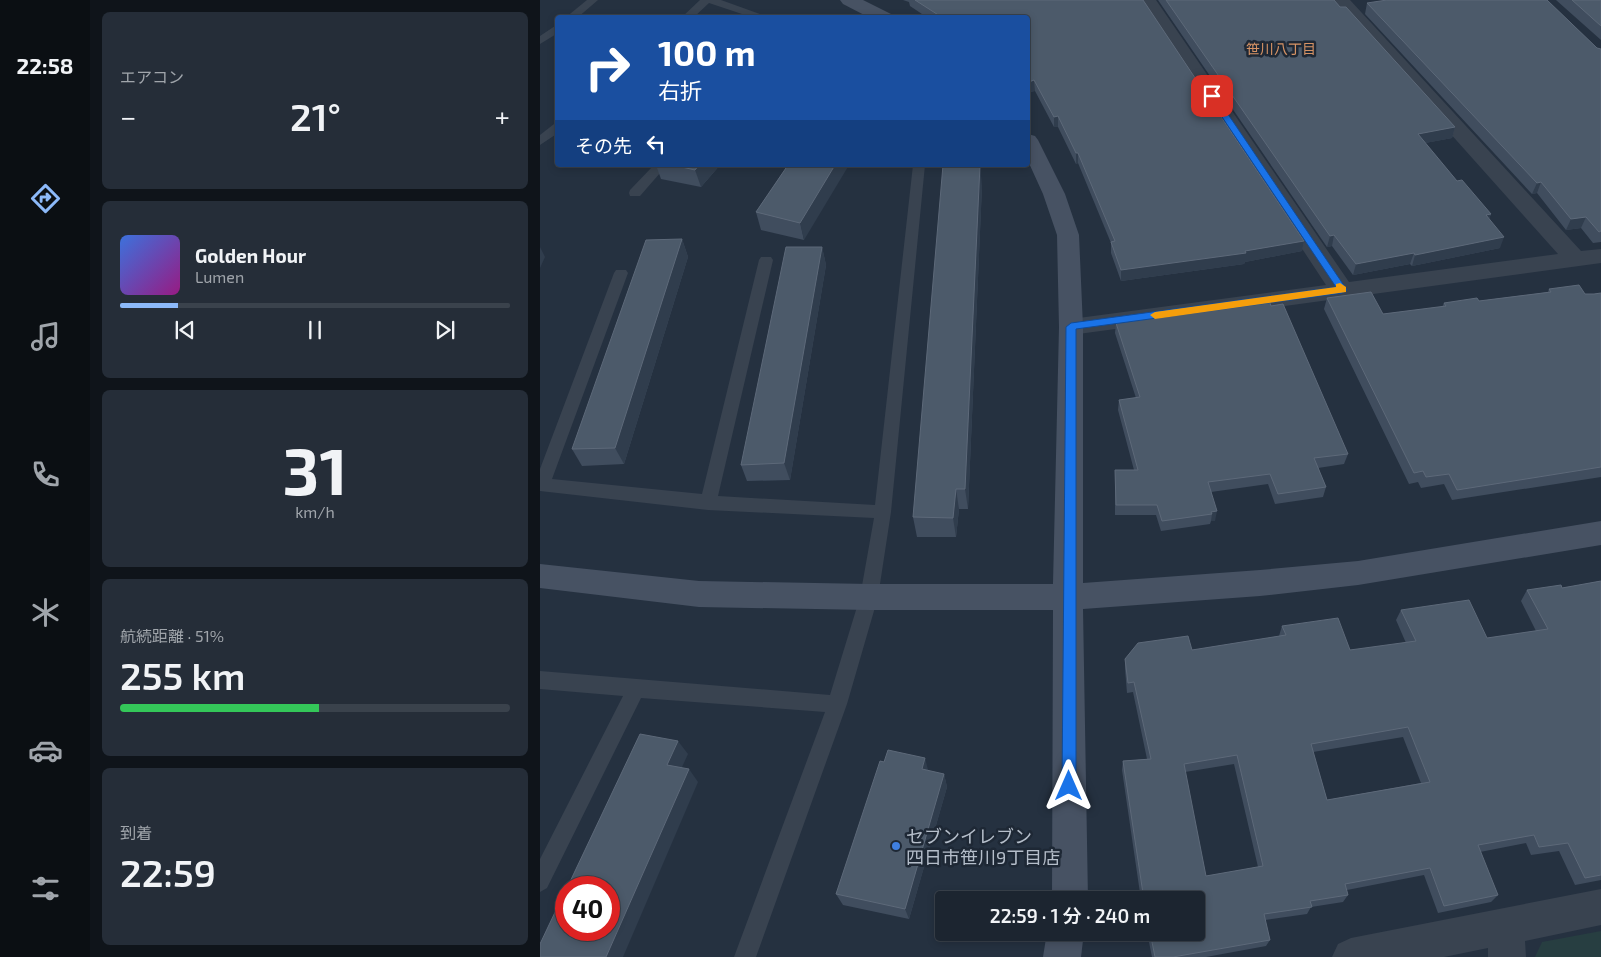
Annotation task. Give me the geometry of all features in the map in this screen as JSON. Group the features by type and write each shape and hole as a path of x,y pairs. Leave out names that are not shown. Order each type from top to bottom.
{"street":[{"path":"849,0 879,15"},
{"path":"1147,0 1342,290"},
{"path":"1340,0 1575,259"},
{"path":"1030,144 1054,194 1068,235 1071,327 1068,597 1070,891"},
{"path":"1071,327 1601,256"},
{"path":"540,576 699,594 869,598 1068,597 1260,583 1358,573 1601,533"},
{"path":"1351,957 1507,941 1601,907"},
{"path":"1062,957 1065,941"}],"lane":[{"path":"574,15 593,0"},
{"path":"690,15 708,0 756,15"},
{"path":"540,41 555,29"},
{"path":"540,141 555,128"},
{"path":"635,193 659,167"},
{"path":"745,957 837,704 869,598 883,512 919,167"},
{"path":"708,503 766,260"},
{"path":"621,273 541,484 637,497 708,503 883,512"},
{"path":"540,680 837,704"},
{"path":"540,881 636,689"}],"green space":[{"path":"1601,931 1601,957 1535,957 1542,942"}],"building":[{"path":"915,0 1143,0 1304,241 1245,251 1246,253 1121,270 1111,242 1115,241 1078,153 1076,153 1058,116 1054,117 1034,80 1030,82 1030,15 938,15"},
{"path":"1166,0 1334,0 1340,7 1346,7 1455,127 1418,134 1457,181 1462,180 1491,214 1486,215 1504,237 1415,255 1414,253 1356,264 1334,235 1330,236"},
{"path":"1387,0 1547,0 1597,48 1601,49 1601,231 1599,232 1586,217 1571,219 1541,182 1537,183 1367,3"},
{"path":"1572,0 1601,0 1601,26"},
{"path":"682,167 697,167 695,170"},
{"path":"787,167 834,167 800,223 756,212"},
{"path":"943,167 980,167 965,489 956,489 953,518 913,517"},
{"path":"682,239 615,448 572,449 646,240"},
{"path":"786,247 822,247 784,463 741,465"},
{"path":"1579,285 1585,294 1601,293 1601,467 1457,490 1449,474 1426,477 1423,471 1414,473 1327,298 1371,292 1383,314 1446,306 1444,303 1477,298 1479,301 1551,292 1549,289"},
{"path":"1269,300 1271,306 1283,304 1348,454 1314,458 1326,487 1278,494 1270,474 1208,482 1217,511 1211,512 1212,514 1162,521 1157,505 1116,505 1115,470 1138,470 1119,400 1140,397 1116,323"},
{"path":"1601,581 1601,875 1585,878 1568,843 1539,847 1534,835 1478,845 1498,895 1444,906 1430,868 1345,884 1348,895 1310,901 1312,907 1264,914 1270,940 1173,957 1155,957 1152,941 1205,941 1205,891 1143,891 1123,761 1151,759 1134,682 1128,683 1125,659 1138,643 1188,636 1192,650 1286,635 1282,626 1338,618 1350,650 1416,641 1401,610 1469,600 1487,638 1548,629 1527,590 1561,585 1562,588","holes":["1408,727 1430,782 1327,800 1311,744","1237,755 1263,866 1206,876 1184,764"]},
{"path":"640,734 678,741 667,765 689,769 620,925 620,876 573,876"},
{"name":"セブンイレブン 四日市笹川9丁目店","path":"888,750 925,758 922,769 944,774 905,909 836,894 880,761 884,762"},
{"path":"555,912 555,941 613,941 606,957 540,957 540,944"}],"slow traffic":[{"path":"1155,315 1342,290 1340,286"}],"place":[{"name":"セブンイレブン 四日市笹川9丁目店","path":"896,846"}],"district":[{"name":"笹川八丁目","path":"1281,48"}],"route":[{"path":"1069,786 1068,597 1071,327 1342,290 1212,96"}]}
